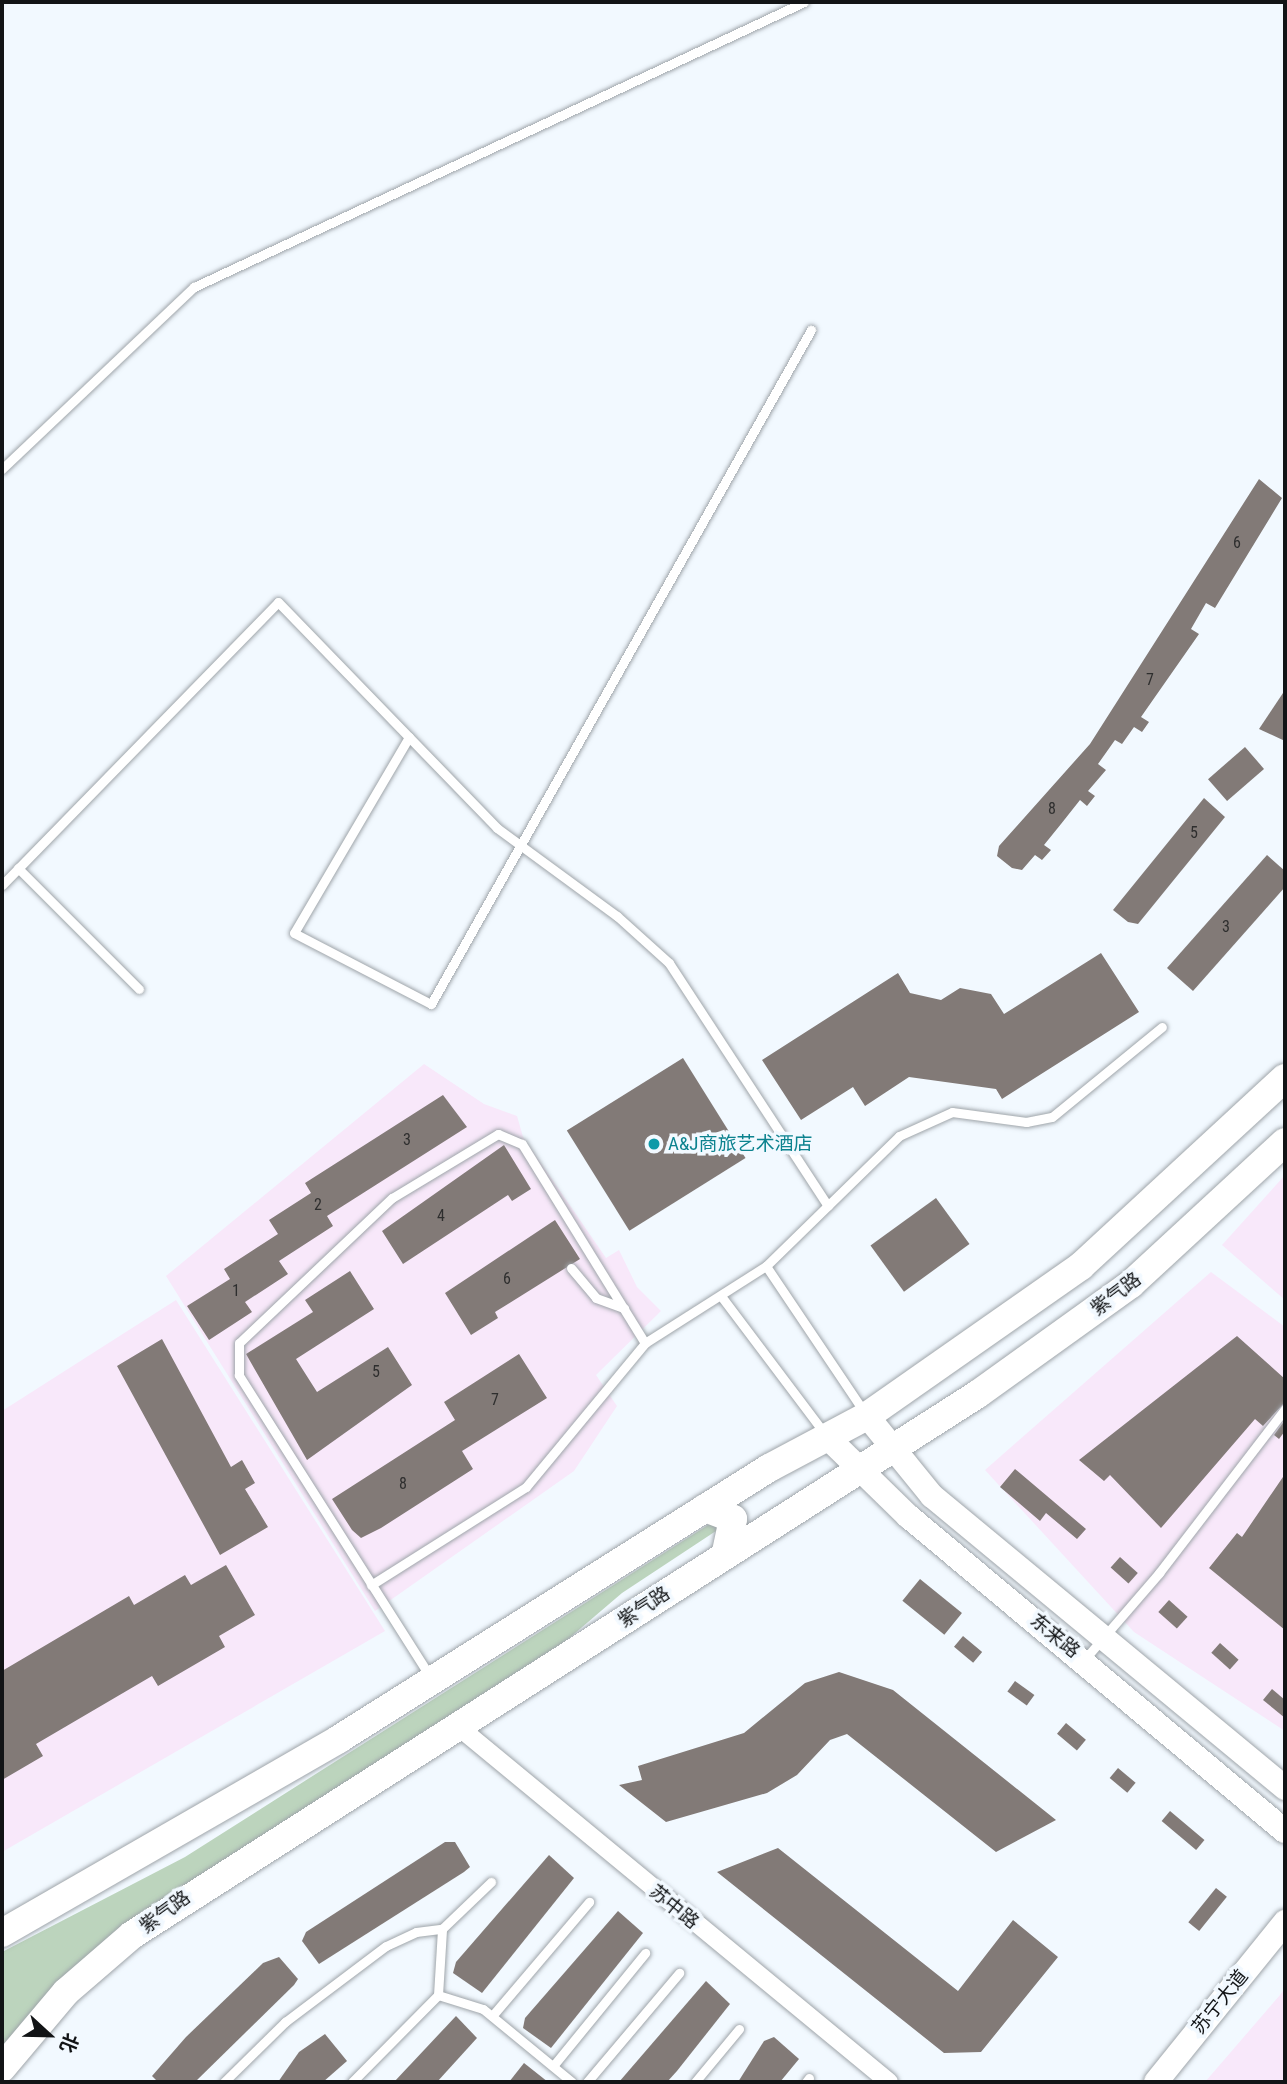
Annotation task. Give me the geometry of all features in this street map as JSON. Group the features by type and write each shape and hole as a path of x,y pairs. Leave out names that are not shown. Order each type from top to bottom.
{"main road":[{"path":"2,1933 66,1902 432,1681 705,1508 867,1416 1081,1266 1285,1078"},
{"name":"紫气路","path":"2,2068 66,1992 132,1935 208,1881 460,1728 726,1553 892,1450 1026,1360 1131,1284 1285,1142"},
{"path":"1001,1324 1003,1352 1026,1360"},
{"path":"705,1508 733,1518 726,1553"}],"street":[{"name":"东来路","path":"867,1416 932,1496 1101,1639 1285,1788"},
{"name":"东来路","path":"827,1437 908,1516 1084,1660 1285,1831"},
{"name":"苏中路","path":"460,1728 889,2082"},
{"name":"苏宁大道","path":"1156,2082 1285,1922"}],"lane":[{"path":"2,469 194,287 804,2"},
{"path":"409,737 294,933 431,1004 811,330"},
{"path":"2,885 278,602 520,846 617,916 668,963 828,1206"},
{"path":"19,868 139,989"},
{"path":"371,1585 526,1487 645,1343 766,1265 898,1136 930,1119 952,1112 1026,1122 1052,1117 1162,1027"},
{"path":"432,1681 239,1375 235,1353 245,1335 276,1313 392,1198 498,1133 522,1144 645,1343"},
{"path":"766,1265 867,1416"},
{"path":"571,1268 596,1298 624,1308"},
{"path":"721,1296 827,1437"},
{"path":"1084,1660 1285,1409"},
{"path":"225,2082 285,2022 387,1946 416,1932 442,1929 491,1882"},
{"path":"492,2016 589,1902"},
{"path":"352,2082 438,1995 442,1929"},
{"path":"553,2066 645,1954"},
{"path":"587,2082 679,1973"},
{"path":"438,1995 492,2016 572,2082"},
{"path":"695,2082 738,2029"}],"shaded area":[{"path":"424,1064 484,1104 517,1116 523,1137 606,1258 619,1250 637,1287 661,1311 596,1375 617,1406 574,1471 375,1611 166,1276"},
{"path":"1285,1175 1285,1300 1222,1245"},
{"path":"1211,1272 1285,1327 1285,1731 1134,1632 985,1470"},
{"path":"176,1300 385,1631 2,1852 2,1411"},
{"path":"1285,1988 1285,2082 1205,2082 1280,1995"}],"green space":[{"path":"719,1518 722,1527 622,1593 567,1640 154,1905 45,1997 2,2046 2,1952 185,1857"}],"building":[{"path":"1259,479 1282,498 1215,608 1206,603 1191,629 1199,634 1141,717 1149,722 1142,732 1134,727 1122,744 1115,740 1098,764 1106,770 1088,791 1095,796 1087,806 1080,800 1044,845 1051,850 1042,860 1035,855 1022,870 1012,868 997,856 999,846 1090,744"},
{"path":"1285,690 1285,741 1259,729"},
{"path":"1245,747 1264,769 1227,801 1208,779"},
{"path":"1204,798 1225,817 1138,924 1128,922 1113,910"},
{"path":"1267,855 1285,871 1285,887 1193,991 1167,968"},
{"path":"1101,953 1139,1012 1002,1099 996,1089 909,1077 865,1106 853,1087 801,1120 762,1060 898,973 910,993 941,1000 960,988 991,994 1004,1014"},
{"name":"A&J商旅艺术酒店","path":"683,1058 746,1158 629,1231 567,1131"},
{"path":"443,1095 467,1127 327,1216 333,1226 279,1261 288,1274 245,1302 252,1312 209,1340 187,1306 230,1279 224,1269 278,1234 269,1220 311,1193 305,1183"},
{"path":"504,1145 531,1189 512,1201 508,1195 403,1264 382,1231"},
{"path":"936,1198 970,1244 904,1292 870,1246"},
{"path":"555,1220 580,1259 495,1312 498,1318 471,1335 445,1293"},
{"path":"350,1271 374,1309 296,1359 317,1392 388,1347 412,1385 307,1460 246,1354 313,1312 305,1300"},
{"path":"1237,1336 1285,1379 1285,1402 1263,1426 1255,1419 1161,1528 1110,1475 1104,1481 1079,1460"},
{"path":"162,1339 231,1467 242,1460 255,1483 245,1489 268,1527 220,1555 117,1366"},
{"path":"519,1354 547,1398 462,1451 473,1469 381,1528 361,1538 352,1530 332,1499 455,1420 444,1402"},
{"path":"1285,1420 1285,1431 1279,1439 1274,1435"},
{"path":"1015,1469 1086,1529 1077,1539 1046,1513 1040,1521 1000,1487"},
{"path":"1285,1474 1285,1630 1209,1568 1237,1533 1242,1537"},
{"path":"1120,1557 1138,1573 1128,1583 1111,1567"},
{"path":"226,1565 255,1615 219,1636 225,1647 158,1686 152,1676 36,1744 43,1756 2,1780 2,1671 129,1596 134,1605 185,1575 191,1585"},
{"path":"920,1579 962,1613 944,1635 902,1601"},
{"path":"1169,1600 1188,1617 1177,1629 1158,1612"},
{"path":"963,1636 982,1652 973,1663 954,1647"},
{"path":"1220,1643 1239,1660 1230,1669 1211,1653"},
{"path":"839,1672 893,1690 1056,1820 996,1852 847,1734 830,1740 797,1775 767,1793 666,1822 619,1785 642,1780 638,1766 744,1733 805,1683"},
{"path":"1015,1681 1034,1695 1027,1706 1007,1692"},
{"path":"1272,1689 1285,1700 1285,1718 1263,1700"},
{"path":"1066,1723 1086,1740 1077,1750 1057,1734"},
{"path":"1118,1768 1136,1783 1127,1793 1110,1778"},
{"path":"1170,1811 1204,1840 1196,1850 1162,1821"},
{"path":"445,1842 455,1842 470,1867 319,1964 302,1941 306,1932"},
{"path":"778,1848 958,1991 1013,1920 1058,1957 981,2052 944,2053 717,1872"},
{"path":"549,1855 574,1878 482,1993 453,1973 456,1962"},
{"path":"1216,1888 1227,1897 1199,1931 1188,1922"},
{"path":"618,1911 643,1933 551,2048 523,2028 525,2018"},
{"path":"279,1957 298,1979 294,1985 195,2082 158,2082 152,2076 186,2037 263,1963"},
{"path":"706,1981 730,2004 677,2071 667,2082 619,2082"},
{"path":"456,2016 477,2038 437,2082 394,2082"},
{"path":"325,2034 347,2061 323,2082 278,2082 299,2052"},
{"path":"774,2037 799,2059 780,2082 738,2082 764,2041"},
{"path":"524,2063 548,2082 509,2082"}],"place":[{"name":"A&J商旅艺术酒店","path":"654,1144"}]}
